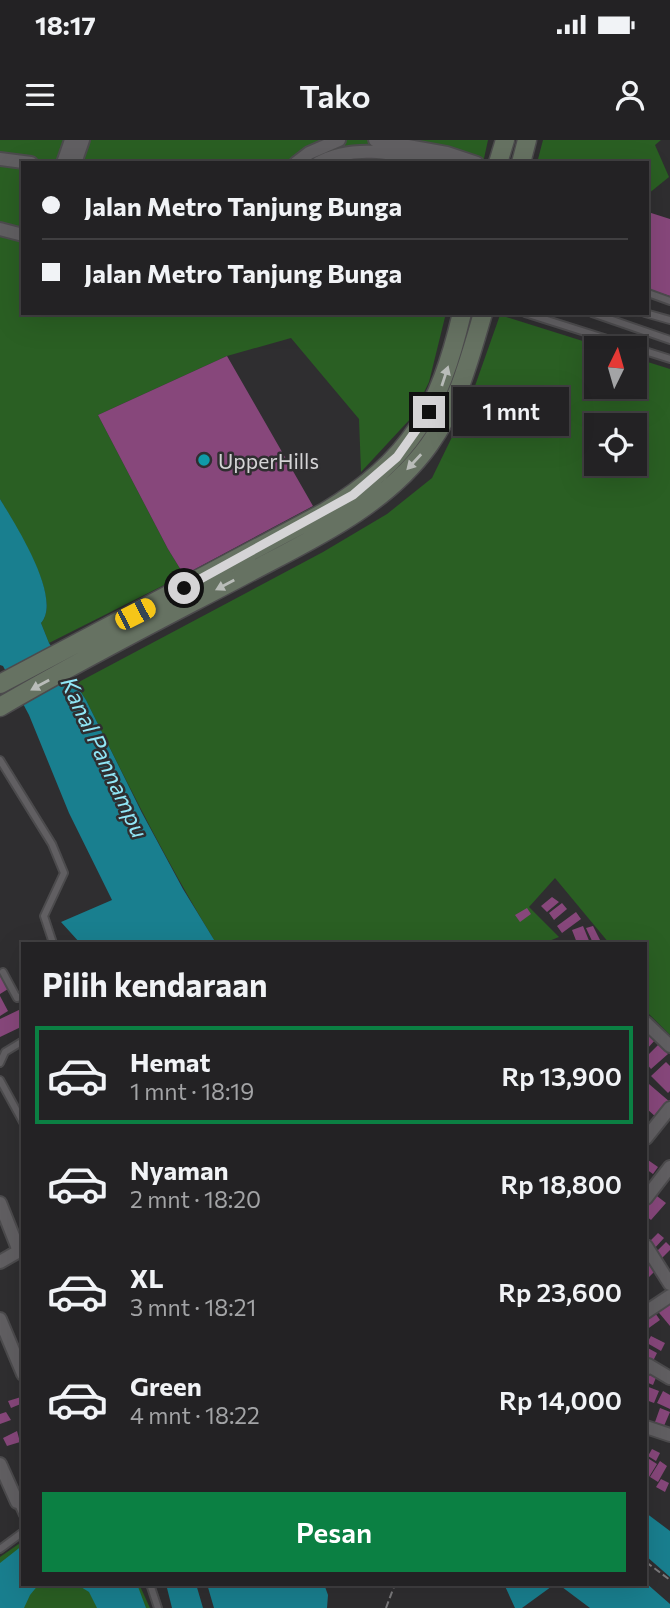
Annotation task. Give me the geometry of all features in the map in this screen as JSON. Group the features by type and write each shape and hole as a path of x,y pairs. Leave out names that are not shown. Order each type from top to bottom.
{"main road":[{"path":"499,161 505,140"},
{"path":"522,161 527,140"},
{"path":"0,684 313,512 353,495 374,479 397,457 414,435 440,390 461,315"},
{"path":"4,704 298,547 370,505 428,447 453,407 482,315"}],"street":[{"path":"65,161 71,140"},
{"path":"76,161 83,140"},
{"path":"299,161 309,153 339,140"},
{"path":"375,140 444,160"},
{"path":"444,160 451,140"},
{"path":"322,161 340,152 376,151 444,160"},
{"path":"0,159 21,162"},
{"path":"0,229 21,234"},
{"path":"647,1025 670,1046"},
{"path":"647,1137 670,1108"},
{"path":"647,1197 670,1167"},
{"path":"0,1203 21,1255 0,1262"},
{"path":"647,1248 669,1282"},
{"path":"647,1311 670,1296"},
{"path":"0,1319 21,1369"},
{"path":"647,1368 670,1378"},
{"path":"647,1427 670,1435"},
{"path":"0,1464 17,1487 18,1504"}],"lane":[{"path":"649,293 670,301"},
{"path":"649,314 668,318"},
{"path":"531,315 670,359"},
{"path":"616,317 670,340"},
{"path":"0,760 52,844 64,873 44,916 53,942"},
{"path":"3,972 17,998 21,996"},
{"path":"0,1063 5,1052 21,1042"},
{"path":"0,1080 21,1118"},
{"path":"18,1504 21,1511"},
{"path":"0,1549 21,1533"},
{"path":"151,1586 158,1608"}],"path":[{"path":"647,1563 670,1580"},
{"path":"386,1608 394,1586"}],"green space":[{"path":"0,140 488,140 483,161 21,161 21,315 446,315 429,382 412,417 361,472 359,419 291,338 227,356 98,415 184,575 49,643 41,623 46,612 46,597 41,579 25,543 0,499"},
{"path":"543,140 661,140 655,145 669,177 649,193 649,161 538,161"},
{"path":"500,315 584,341 584,399 648,399 648,362 670,369 670,1035 647,1012 647,942 608,942 555,878 529,907 559,937 546,942 215,942 165,854 86,700 75,684 323,552 387,514 432,478 470,400"},
{"path":"21,1542 21,1586 140,1586 150,1608 0,1608 0,1557"}],"water":[{"name":"Kanal Pannampu","path":"0,499 42,579 46,612 41,623 49,643 86,700 142,813 215,942 79,942 61,922 112,900 69,813 29,715 0,665"},
{"path":"647,1514 670,1531 670,1577 647,1557"},
{"path":"21,1547 21,1586 37,1586 24,1608 0,1608 0,1563"},
{"path":"647,1584 670,1604 670,1608 590,1608 561,1586 647,1586"},
{"path":"79,1586 138,1586 146,1608 97,1608 89,1592"},
{"path":"166,1586 197,1586 203,1608 172,1608"},
{"path":"208,1586 325,1586 328,1595 327,1608 214,1608"},
{"path":"505,1586 552,1586 522,1608 515,1608"}],"building":[{"path":"649,212 670,219 670,296 649,289"},
{"name":"UpperHills","path":"227,356 313,506 184,575 98,415"},
{"path":"552,897 559,902 547,912 541,906"},
{"path":"562,903 567,909 554,920 549,913"},
{"path":"527,908 531,914 520,922 515,915"},
{"path":"576,912 581,919 562,933 557,926"},
{"path":"583,926 590,942 577,942 572,930"},
{"path":"593,926 601,942 593,942 586,928"},
{"path":"0,974 8,989 0,994"},
{"path":"0,996 8,1011 0,1016"},
{"path":"21,1009 21,1027 0,1037 0,1019"},
{"path":"647,1033 656,1039 647,1049"},
{"path":"659,1044 668,1054 651,1069 647,1064 647,1056"},
{"path":"666,1062 670,1066 668,1093 651,1076"},
{"path":"649,1084 670,1102 657,1118 647,1109"},
{"path":"648,1160 658,1167 653,1174 647,1170"},
{"path":"653,1193 666,1203 651,1220 647,1217 647,1201"},
{"path":"658,1233 664,1238 653,1250 647,1244"},
{"path":"666,1242 670,1250 662,1258 656,1252"},
{"path":"649,1263 656,1270 647,1279"},
{"path":"670,1299 670,1326 655,1308"},
{"path":"653,1310 660,1320 647,1329 647,1314"},
{"path":"651,1336 665,1343 661,1351 647,1343"},
{"path":"647,1348 657,1353 651,1365 647,1363"},
{"path":"648,1371 657,1375 653,1385 647,1382"},
{"path":"647,1386 659,1391 654,1403 647,1400"},
{"path":"663,1391 670,1395 670,1409 657,1403"},
{"path":"21,1397 21,1404 11,1408 8,1401"},
{"path":"660,1408 670,1412 664,1426 655,1422"},
{"path":"6,1412 11,1420 0,1424 0,1414"},
{"path":"17,1431 20,1442 7,1446 3,1438"},
{"path":"652,1449 660,1453 656,1461 648,1456"},
{"path":"647,1458 657,1464 647,1476"},
{"path":"660,1461 667,1466 658,1482 650,1477"},
{"path":"661,1479 669,1483 665,1492 656,1487"}],"place":[{"name":"UpperHills","path":"204,460"}],"route":[{"path":"184,588 353,495 397,457 429,412"}]}
